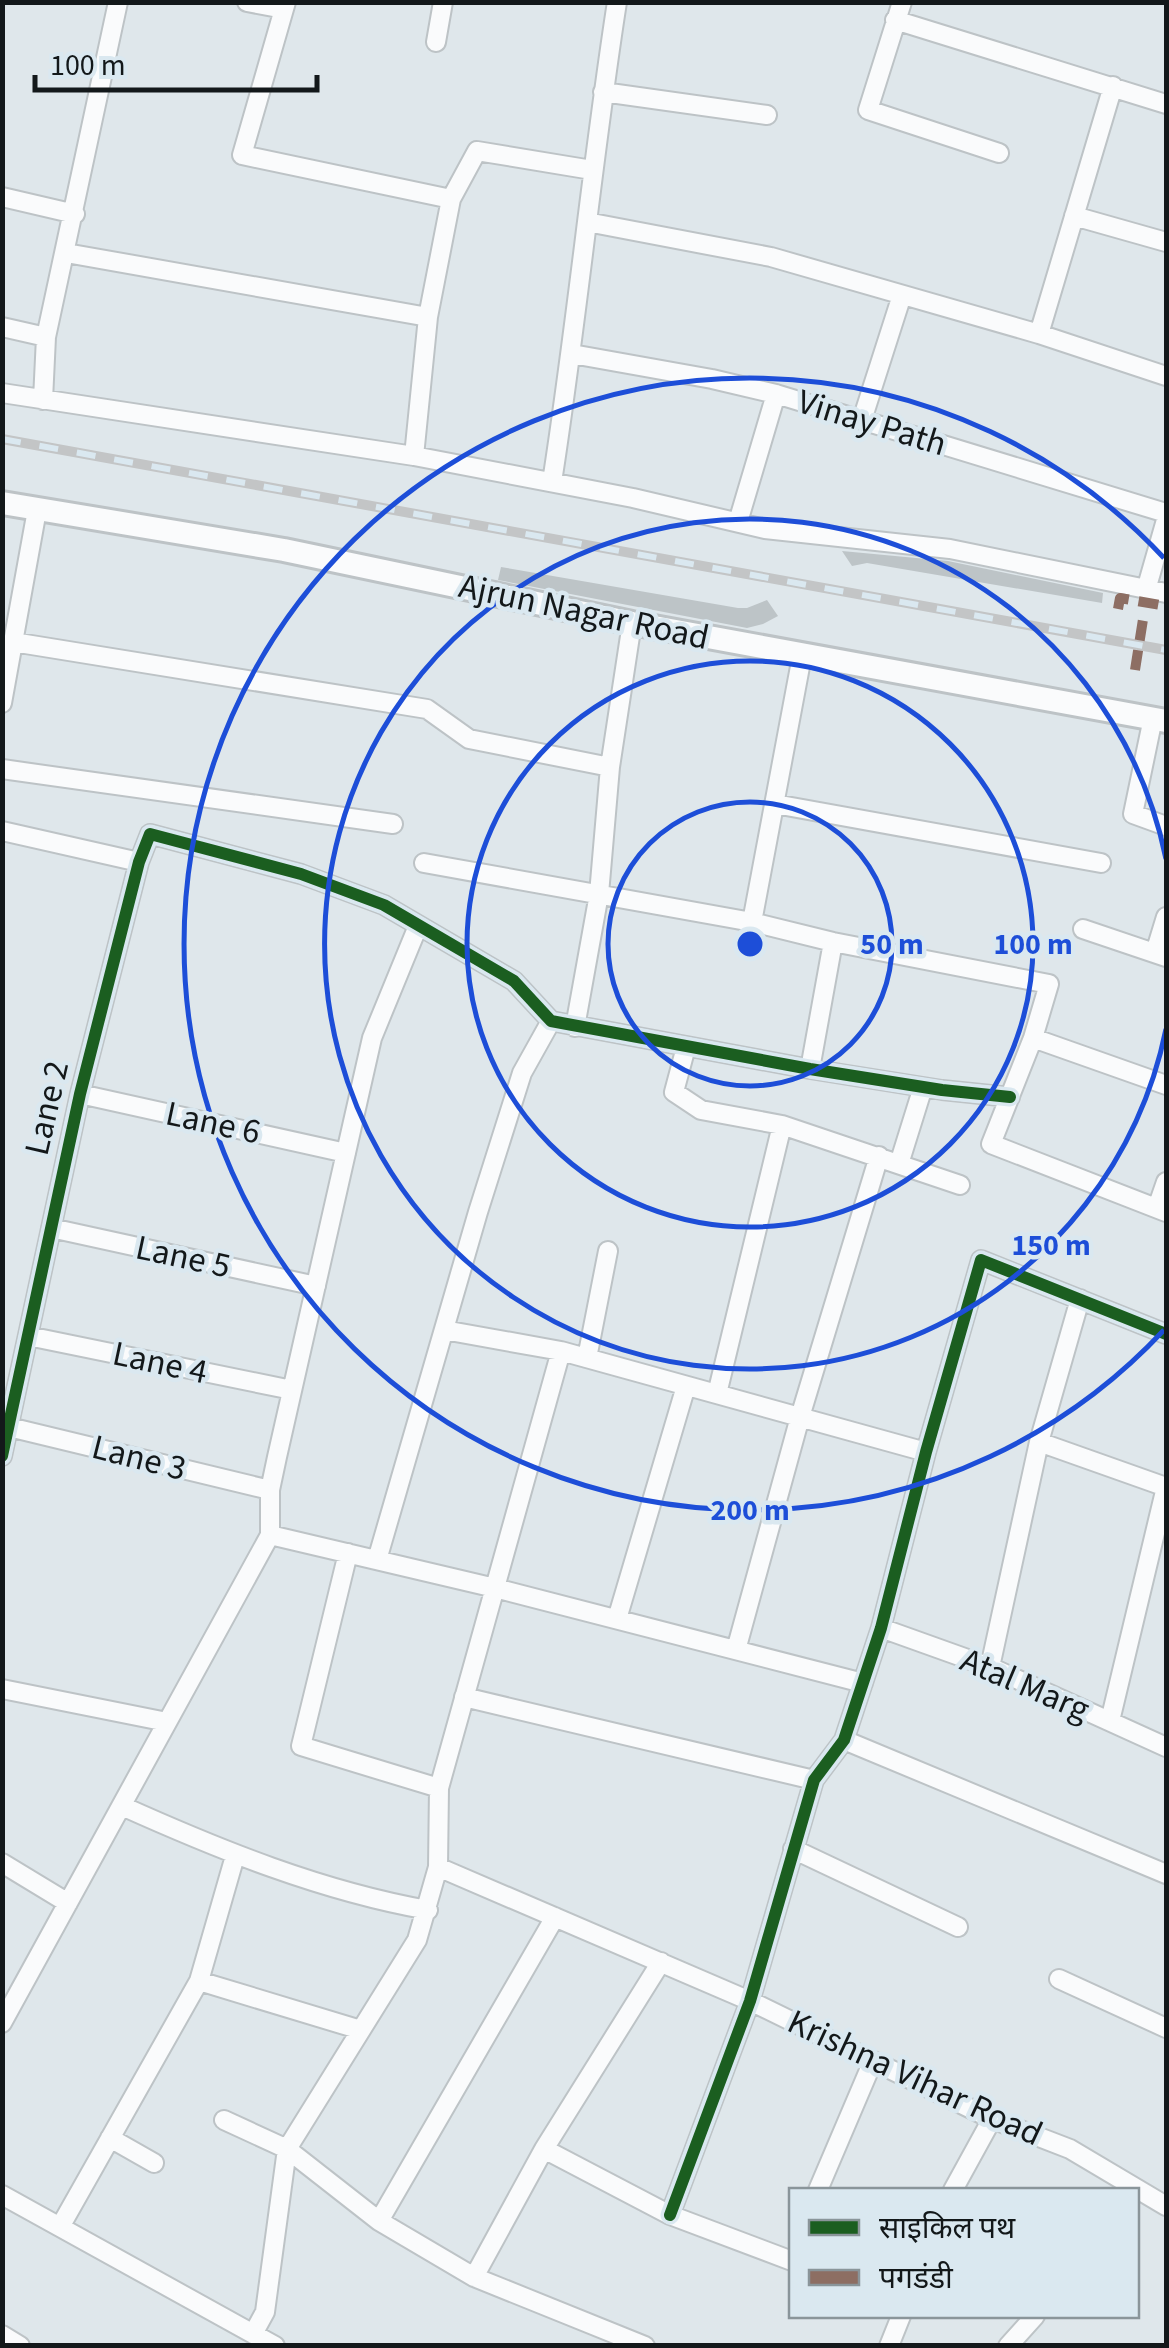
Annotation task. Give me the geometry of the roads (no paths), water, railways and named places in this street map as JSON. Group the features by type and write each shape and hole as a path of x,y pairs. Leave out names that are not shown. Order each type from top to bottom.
{"street":[{"path":"43,400 46,337 118,2"},
{"path":"247,2 285,6 242,155 451,199"},
{"path":"436,42 443,2"},
{"path":"552,482 617,2"},
{"path":"999,153 868,110 898,11 1166,104"},
{"path":"1039,334 1113,86"},
{"path":"603,92 767,115"},
{"path":"414,456 428,317 451,199 477,152 592,170"},
{"path":"2,196 74,214"},
{"path":"1074,216 1166,242"},
{"path":"586,222 771,257 1039,334 1166,376"},
{"path":"66,252 428,317"},
{"path":"862,420 902,294"},
{"path":"2,328 46,337"},
{"name":"Vinay Path","path":"572,354 776,394 1166,516"},
{"path":"2,393 414,456 738,522 800,533 950,549 1166,593"},
{"path":"738,522 776,394"},
{"name":"Ajrun Nagar Road","path":"2,503 284,550 802,656 1160,720"},
{"path":"2,703 38,510"},
{"path":"1146,590 1166,516"},
{"path":"575,1027 599,894 610,767 632,623"},
{"path":"12,642 427,708 469,739 610,767"},
{"path":"752,922 802,656"},
{"path":"1160,720 1132,814 1166,826"},
{"path":"2,769 393,824"},
{"path":"775,804 1101,863"},
{"path":"2,832 139,862"},
{"name":"Lane 2","path":"2,1456 80,1094 139,862 150,834 301,874 384,904 418,926"},
{"path":"424,863 752,922 1049,984 1033,1038 992,1144 1162,1210 1166,1182"},
{"path":"1082,930 1160,955 1166,917"},
{"path":"3,2019 270,1535 270,1490 372,1038 418,926 514,981 551,1022 922,1087 1010,1097"},
{"path":"810,1068 834,942"},
{"path":"377,1560 522,1073 551,1022"},
{"path":"1033,1038 1166,1085"},
{"path":"686,1046 674,1092 701,1110 782,1125 960,1185"},
{"path":"899,1164 922,1087"},
{"name":"Lane 6","path":"80,1094 346,1152"},
{"path":"717,1394 782,1125"},
{"path":"736,1650 800,1417 879,1156"},
{"name":"Lane 5","path":"51,1228 316,1286"},
{"path":"588,1358 608,1251"},
{"path":"670,2215 750,2001 814,1780 844,1740 882,1628 926,1452 981,1260 1166,1334"},
{"path":"990,1667 1038,1442 1080,1299"},
{"path":"444,1330 562,1351 926,1452"},
{"name":"Lane 4","path":"28,1336 292,1390"},
{"path":"253,2334 264,2312 287,2149 417,1940 428,1910 438,1866 439,1788 562,1351"},
{"path":"617,1619 686,1386"},
{"name":"Lane 3","path":"9,1427 270,1490"},
{"path":"1038,1442 1166,1487 1110,1721"},
{"path":"270,1535 863,1682"},
{"path":"348,1553 301,1746 439,1788"},
{"name":"Atal Marg","path":"882,1628 990,1667 1166,1748"},
{"path":"2,1689 167,1722"},
{"path":"464,1698 814,1780"},
{"path":"844,1740 1166,1874"},
{"path":"122,1806 235,1856 386,1902 428,1910"},
{"path":"793,1850 958,1927"},
{"path":"60,2227 199,1981 235,1856"},
{"path":"2,1863 68,1903"},
{"name":"Krishna Vihar Road","path":"438,1866 750,2001 992,2120 1070,2149 1125,2188"},
{"path":"379,2221 554,1916"},
{"path":"474,2277 544,2148 661,1962"},
{"path":"1059,1978 1166,2028"},
{"path":"199,1981 361,2030"},
{"path":"819,2188 872,2061"},
{"path":"224,2120 287,2149 379,2221 474,2277 610,2339 645,2346"},
{"path":"954,2188 992,2120"},
{"path":"110,2138 154,2163"},
{"path":"544,2148 670,2215 789,2258"},
{"path":"2,2194 275,2346"},
{"name":"Krishna Vihar Road","path":"1141,2199 1166,2206"},
{"path":"889,2346 900,2318"},
{"path":"1008,2346 1034,2318"},
{"path":"2,2336 20,2346"}],"railway":[{"path":"2,439 1166,650"}]}
